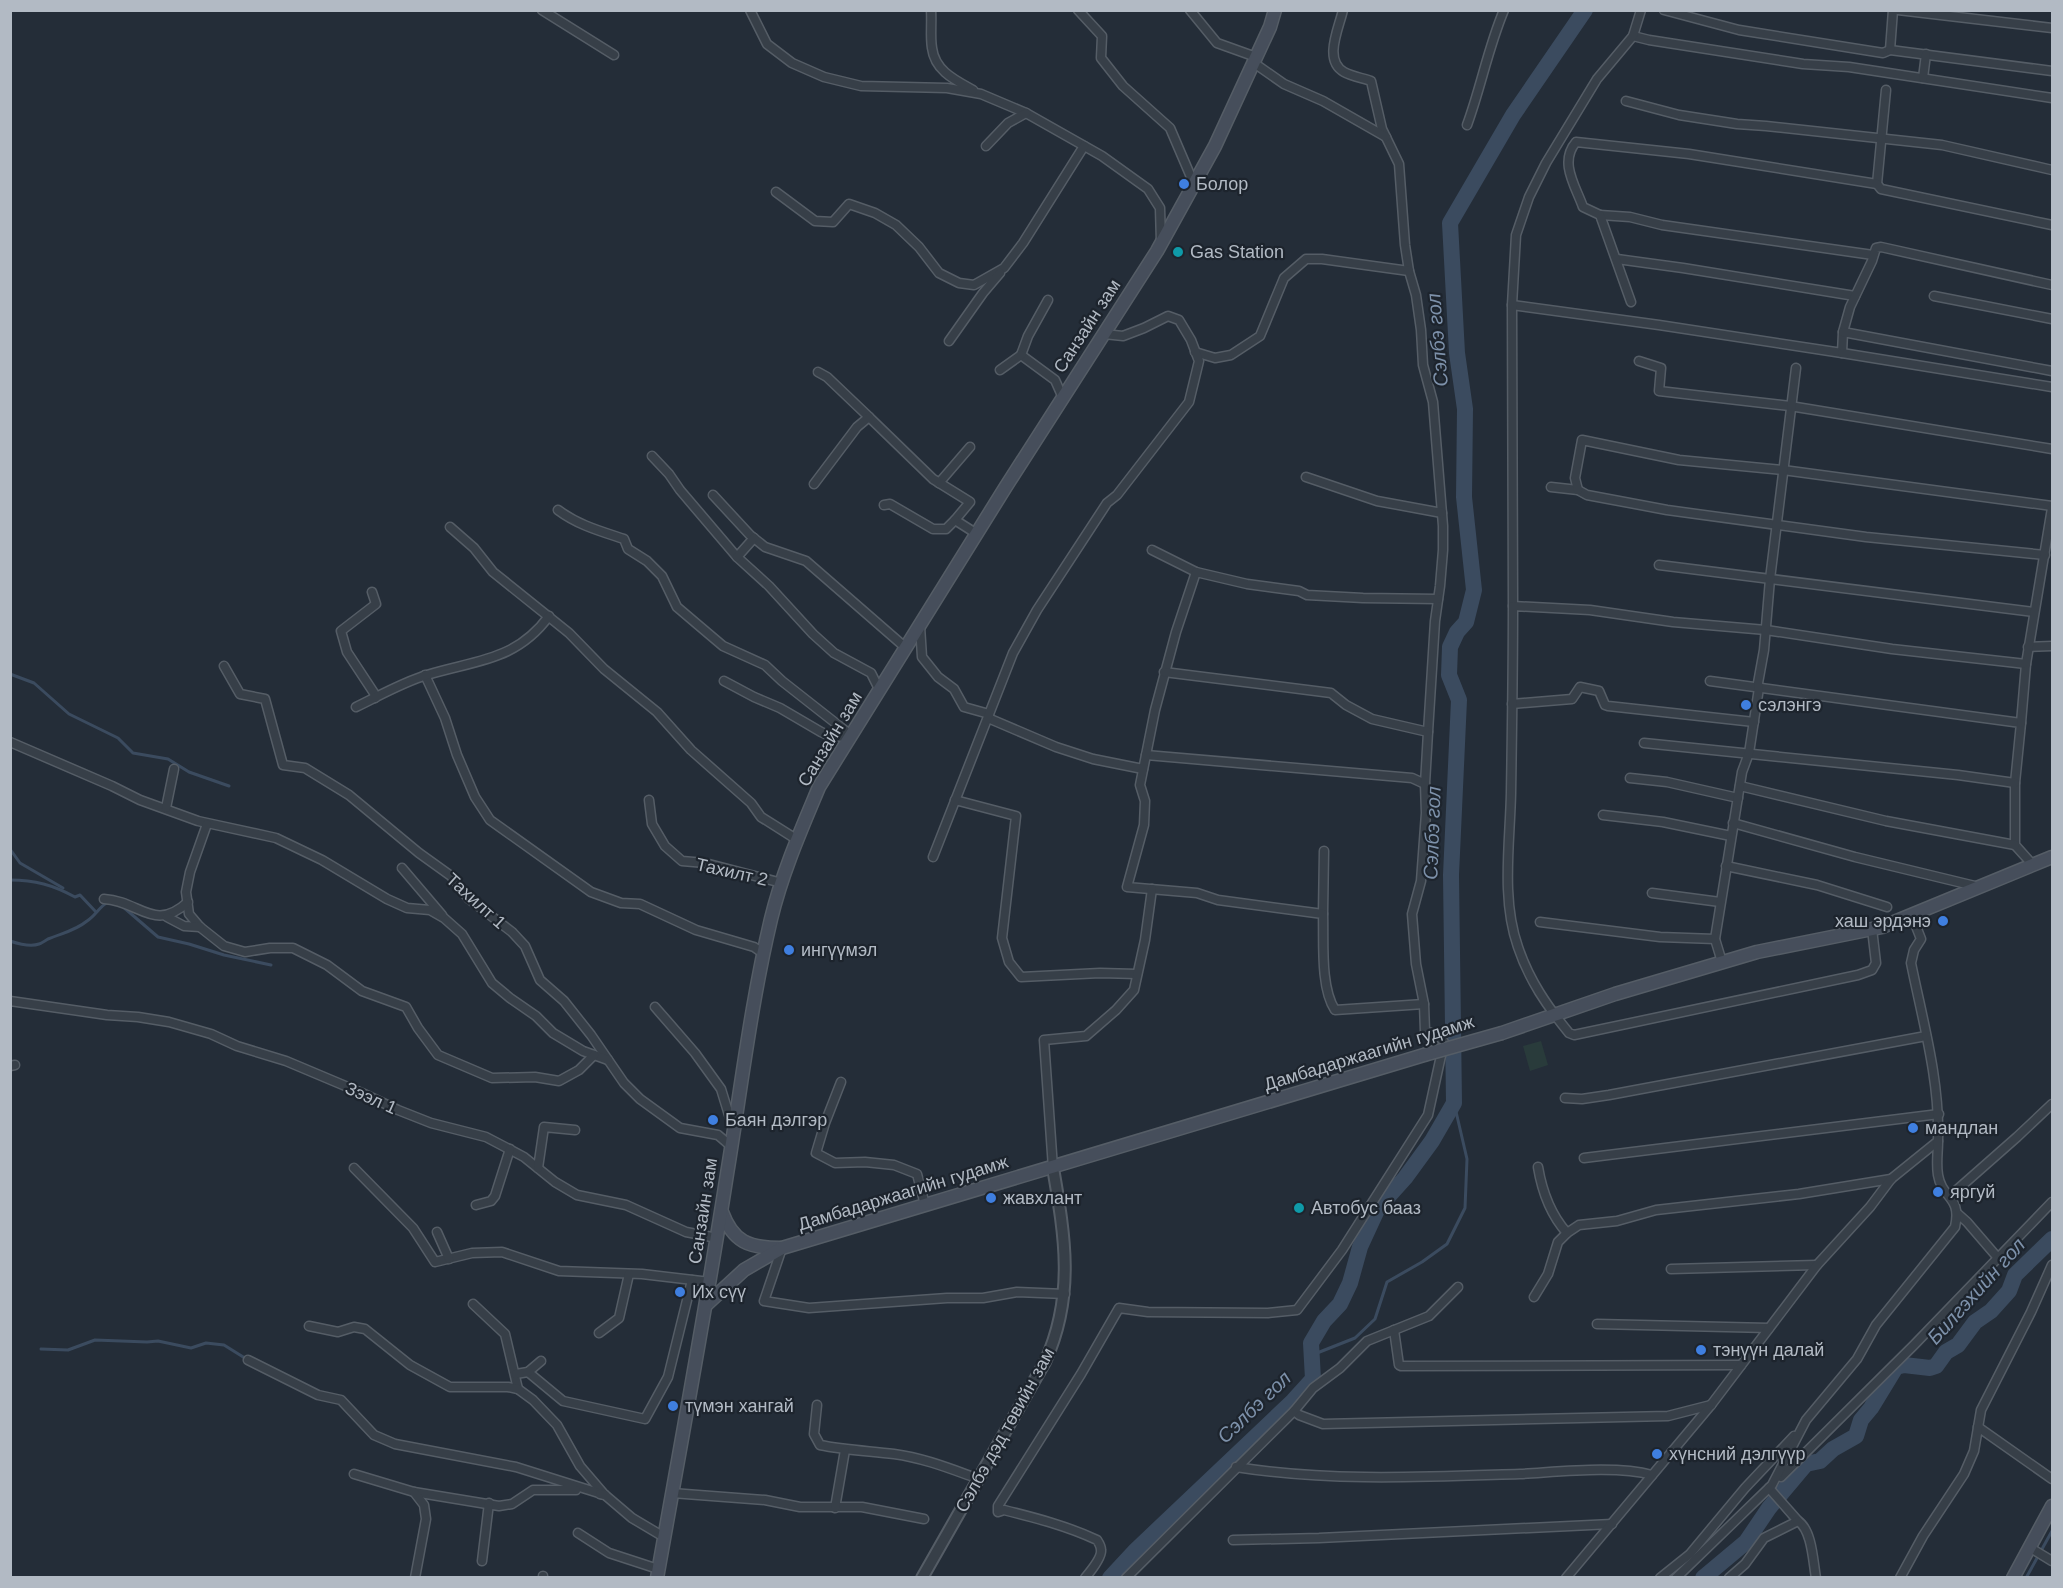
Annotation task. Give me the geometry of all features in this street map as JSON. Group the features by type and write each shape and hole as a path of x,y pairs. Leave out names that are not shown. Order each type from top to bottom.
{"main road":[{"name":"Санзайн зам","path":"658,1574 710,1282 747,1043 771,918 796,839 819,787 1161,243 1215,146 1255,60 1275,10"},
{"name":"Дамбадаржаагийн гудамж","path":"706,1305 744,1270 782,1248 1053,1168 1424,1054 1502,1033 1722,962 1757,952 1872,929 1912,916 2052,857"},
{"path":"721,1210 726,1225 743,1242 753,1246 782,1248"},
{"path":"2013,1578 2037,1552 2052,1506"}],"street":[{"path":"542,10 614,56"},
{"path":"931,10 932,49 938,64 949,77 981,94 1026,113 1102,156 1148,189 1160,208 1161,243"},
{"path":"1078,10 1102,36 1101,58 1123,86 1170,128 1194,184"},
{"path":"1190,10 1217,43 1255,60 1284,84 1323,101 1386,137"},
{"path":"1085,1578 1101,1555 1101,1548 1097,1540 1057,1523 1004,1510 998,1512 998,1506 1119,1308 1148,1312 1257,1313 1297,1310 1342,1250 1428,1115 1444,1042 1438,1035 1425,1031 1424,1004 1416,964 1412,915 1422,881 1428,732 1443,550 1433,402 1423,365 1422,330 1409,271 1399,164 1382,129 1371,81 1343,71 1335,63 1333,53 1343,10"},
{"path":"1467,125 1477,98 1492,38 1504,10"},
{"path":"1641,10 1633,36 1597,79 1546,163 1529,197 1516,235 1512,305 1513,606 1508,866 1510,917 1518,947 1537,991 1569,1033 1574,1035 1858,975 1872,970 1876,963 1872,929"},
{"path":"1664,10 1739,30 1883,53 1890,50 2052,71"},
{"path":"1890,50 1893,10"},
{"path":"1898,10 2052,28"},
{"path":"751,11 767,44 792,63 824,77 861,86 947,88 981,94"},
{"path":"1633,36 1803,64 1849,67 2052,98"},
{"path":"1923,78 1926,54"},
{"path":"1877,184 1886,90"},
{"path":"1626,101 1679,115 1737,124 1942,145 2052,170"},
{"path":"986,146 1008,123 1026,113"},
{"path":"1873,255 1662,225 1630,217 1600,215 1582,207 1567,164 1568,151 1576,142 1689,154 1877,184 1881,189 2052,225"},
{"path":"949,341 1023,243 1084,146"},
{"path":"776,192 814,221 833,222 849,204 875,213 896,225 919,247 939,273 959,283 974,285 1004,268"},
{"path":"1600,215 1631,302"},
{"path":"1842,353 1843,332 1850,307 1876,248 1881,247 2052,285"},
{"path":"1195,352 1215,358 1231,355 1260,336 1284,278 1306,260 1322,259 1409,271"},
{"path":"1617,260 1683,268 1855,296"},
{"path":"1934,296 2052,319"},
{"path":"1000,370 1021,355 1028,336 1048,300"},
{"path":"1512,305 1842,353 2052,387"},
{"path":"933,857 1012,653 1037,610 1107,503 1117,495 1189,402 1199,361 1191,340 1179,320 1168,316 1123,336 1104,334"},
{"path":"1843,332 2052,370"},
{"path":"1021,355 1055,380 1063,398"},
{"path":"1639,361 1661,368 1659,391 1790,406 2052,449"},
{"path":"1722,962 1715,939 1733,823 1749,753 1759,688 1796,368"},
{"path":"818,372 827,377 939,483 970,502 946,529 933,529 890,504 884,505"},
{"path":"814,484 857,427 869,417"},
{"path":"1578,490 1575,478 1582,440 1679,460 1783,470 2052,507 2026,664 2015,783 2015,845"},
{"path":"939,483 970,447"},
{"path":"652,456 737,557 769,586 813,634 834,653 871,673 880,691"},
{"path":"1306,477 1377,501 1442,513"},
{"path":"1551,488 1578,490 1587,495 1668,510 1866,537 2045,555"},
{"path":"713,495 765,547 806,561 906,648"},
{"path":"558,510 580,524 624,539 628,549 647,561 662,576 677,607 723,646 765,665 852,736"},
{"path":"955,520 976,534"},
{"path":"450,527 474,548 494,572 549,616 590,652 604,669 657,712 691,750 751,803 761,818 796,839"},
{"path":"737,557 754,538"},
{"path":"1152,550 1196,572 1247,584 1299,591 1306,595 1438,599"},
{"path":"1659,565 2034,612"},
{"path":"1196,572 1164,672 1140,785 1145,801 1144,825 1127,887 1197,893 1218,900 1323,914"},
{"path":"372,592 376,604 341,631 347,652 375,698"},
{"path":"1513,606 1590,610 2026,664"},
{"path":"356,707 425,675 501,656 516,647 541,626 549,616"},
{"path":"920,625 922,657 938,677 954,689 964,707 1056,747 1094,759 1143,769"},
{"path":"2028,647 2052,646"},
{"name":"Тахилт 1","path":"224,666 240,694 265,699 283,765 305,768 348,795 451,876 469,899 512,932 525,946 540,980 564,1001 624,1083 640,1100 681,1128 718,1135 732,1147"},
{"path":"1164,672 1331,693 1346,705 1372,719 1428,732"},
{"path":"425,675 445,718 475,797 490,820 591,892 621,903 640,904 676,922 754,947 764,954"},
{"path":"724,681 780,708 832,737 852,736"},
{"path":"1710,681 2021,723"},
{"path":"1512,704 1572,699 1580,687 1599,691 1605,705 1608,706 1754,722"},
{"path":"10,742 140,800 207,824 276,838 322,860 387,899 407,908 430,910 444,918"},
{"path":"1644,743 1958,775 2015,783"},
{"path":"1146,755 1412,778 1425,784"},
{"path":"166,808 174,769"},
{"path":"1630,778 1667,782 1738,798"},
{"path":"1740,786 1886,821 2015,845 2033,865"},
{"name":"Тахилт 2","path":"649,800 652,824 665,846 682,861 705,863 782,883"},
{"path":"956,800 1016,816 1002,938 1009,962 1021,977 1100,973 1137,974"},
{"path":"1603,815 1663,822 1731,836"},
{"path":"1733,823 1855,857 1979,887"},
{"path":"207,824 186,892 189,914 200,927 224,946 245,952 270,948 293,948 318,960 362,991 406,1007 438,1055 492,1078 535,1077 559,1081 579,1070 594,1055"},
{"path":"1324,851 1325,971 1330,1002 1335,1010 1424,1004"},
{"path":"1726,866 1817,885 1887,907"},
{"path":"402,868 444,918 462,934 492,983 536,1016 553,1033 583,1051 609,1060"},
{"path":"1053,1168 1044,1040 1086,1036 1116,1010 1134,990 1145,940 1152,889"},
{"path":"1652,893 1720,902"},
{"path":"104,899 118,900 142,912 167,916 184,926 200,927"},
{"path":"167,916 177,912 188,902"},
{"path":"1660,1578 1690,1554 1745,1488 1800,1429 1857,1359 1876,1325 1955,1227 1958,1215 1956,1204 1943,1188 1938,1176 1939,1113 1911,963 1914,950 1921,939 1912,916"},
{"path":"1540,922 1660,936 1715,939"},
{"name":"Зээл 1","path":"10,1001 169,1022 211,1034 237,1046 286,1061 431,1123 486,1137 524,1157 555,1182 577,1195 626,1205 686,1232 717,1238"},
{"path":"655,1007 695,1053 721,1089 734,1131"},
{"path":"1565,1098 1582,1099 1609,1095 1926,1036"},
{"path":"841,1082 816,1153 835,1163 865,1162 894,1165 917,1174 925,1205"},
{"path":"1950,1196 2052,1104"},
{"path":"1584,1158 1939,1113"},
{"path":"538,1168 544,1127 575,1130"},
{"path":"1566,1578 1711,1405 1817,1265 1870,1207 1891,1179 1938,1141"},
{"path":"476,1205 491,1201 495,1196 510,1149"},
{"path":"1538,1167 1542,1190 1557,1222 1567,1233"},
{"path":"354,1168 412,1228 435,1262 472,1253 502,1252 559,1271 629,1274 710,1282"},
{"name":"Сэлбэ дэд төвийн зам","path":"922,1578 1051,1350 1060,1324 1065,1294 1066,1260 1053,1168"},
{"path":"1534,1297 1548,1274 1558,1242 1579,1225 1617,1221 1656,1210 1799,1194 1891,1179"},
{"path":"1676,1578 1771,1489 2052,1202"},
{"path":"1958,1215 1967,1222 1998,1258"},
{"path":"437,1232 449,1259"},
{"path":"782,1248 764,1301 809,1308 947,1298 983,1298 1017,1292 1065,1294"},
{"path":"1671,1269 1817,1265"},
{"path":"1900,1578 1923,1536 1964,1474 1974,1451 1981,1410 2031,1312 2052,1265"},
{"path":"599,1333 620,1318 629,1274"},
{"path":"528,1372 563,1401 645,1419 668,1377 692,1280"},
{"path":"1126,1578 1294,1411 1313,1388 1340,1368 1367,1341 1429,1316 1458,1287"},
{"path":"473,1304 506,1334 518,1389"},
{"path":"1597,1324 1769,1328"},
{"path":"309,1326 338,1332 354,1328 365,1329 410,1365 450,1387 518,1389 533,1400 557,1425 579,1466 605,1495 632,1518 664,1537"},
{"path":"1394,1330 1401,1366 1741,1365"},
{"path":"248,1360 318,1395 341,1400 374,1435 395,1443 516,1467 605,1495"},
{"path":"516,1374 528,1372 541,1361"},
{"path":"817,1405 814,1434 820,1445 845,1450 895,1454 927,1461 979,1479"},
{"path":"1294,1411 1323,1424 1371,1424 1668,1416 1711,1405"},
{"path":"1978,1427 2052,1479"},
{"path":"1771,1489 1800,1429"},
{"path":"835,1508 845,1450"},
{"path":"1236,1467 1372,1479 1587,1471 1638,1471 1652,1475"},
{"path":"354,1474 414,1492 499,1506 512,1504 533,1490 588,1490 605,1495"},
{"path":"1771,1489 1786,1509 1803,1525 1808,1536 1816,1578"},
{"path":"414,1492 424,1506 426,1519 415,1578"},
{"path":"672,1493 765,1500 800,1507 862,1507 924,1519"},
{"path":"482,1561 489,1503"},
{"path":"1729,1578 1745,1564 1764,1538 1798,1521"},
{"path":"1233,1540 1612,1524"},
{"path":"578,1533 609,1553 658,1574"},
{"path":"2037,1552 2052,1561"}],"shaded area":[{"path":"1541,1041 1548,1065 1530,1071 1523,1046"}],"waterway":[{"name":"Сэлбэ гол","path":"1110,1578 1313,1379 1311,1343 1324,1321 1340,1304 1350,1283 1360,1247 1378,1208 1405,1178 1432,1141 1454,1103 1451,875 1459,700 1449,675 1450,647 1457,632 1466,622 1474,590 1464,497 1465,409 1457,353 1450,223 1513,115 1585,10"},
{"path":"10,674 34,683 69,714 118,738 133,753 168,759 189,772 229,786"},
{"path":"10,849 20,863 63,888"},
{"path":"10,880 36,882 75,897 80,895 96,912"},
{"path":"10,941 29,945 40,944 73,930 90,919 108,902"},
{"path":"122,906 158,937 271,965"},
{"path":"1312,1355 1355,1338 1375,1319 1387,1282 1422,1262 1447,1244 1465,1208 1467,1159 1454,1103"},
{"name":"Билгэхийн гол","path":"1703,1578 1746,1542 1769,1508 1806,1464 1820,1461 1833,1449 1856,1436 1861,1420 1896,1367 1904,1365 1930,1368 1936,1366 1946,1352 1958,1345 1975,1322 1991,1311 2009,1291 2015,1275 2052,1239"},
{"path":"41,1349 68,1350 95,1340 158,1341 191,1348 206,1343 224,1345 248,1360"},
{"path":"2026,1578 2052,1531"}],"place":[{"name":"Болор","path":"1184,184"},
{"name":"Gas Station","path":"1178,252"},
{"name":"сэлэнгэ","path":"1746,705"},
{"name":"хаш эрдэнэ","path":"1943,921"},
{"name":"ингүүмэл","path":"789,950"},
{"name":"Баян дэлгэр","path":"713,1120"},
{"name":"мандлан","path":"1913,1128"},
{"name":"яргуй","path":"1938,1192"},
{"name":"жавхлант","path":"991,1198"},
{"name":"Автобус бааз","path":"1299,1208"},
{"name":"Их сүү","path":"680,1292"},
{"name":"тэнүүн далай","path":"1701,1350"},
{"name":"түмэн хангай","path":"673,1406"},
{"name":"хүнсний дэлгүүр","path":"1657,1454"}]}
